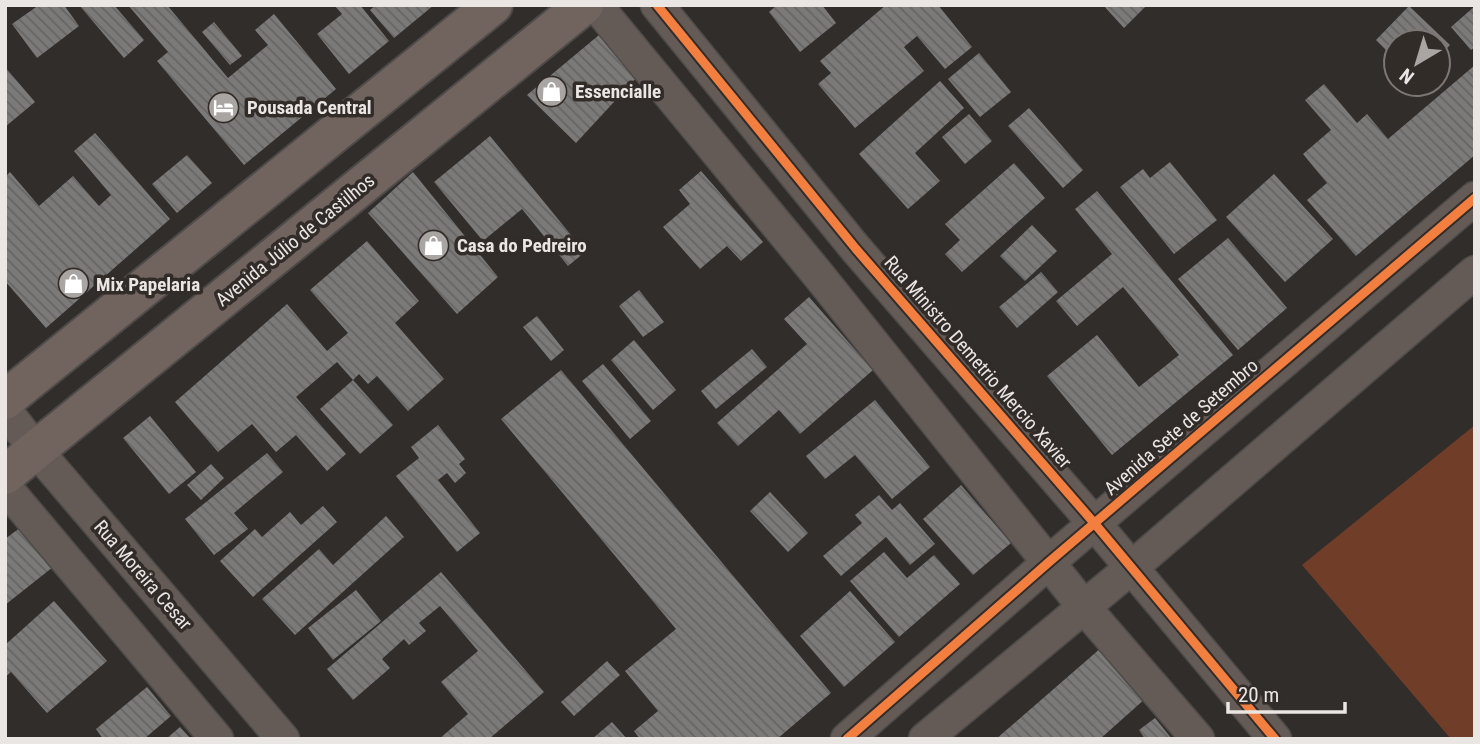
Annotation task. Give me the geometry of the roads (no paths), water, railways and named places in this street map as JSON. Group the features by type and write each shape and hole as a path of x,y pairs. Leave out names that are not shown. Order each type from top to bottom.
{"street":[{"path":"5,400 494,5"},
{"name":"Avenida Júlio de Castilhos","path":"5,475 584,5"},
{"path":"596,5 820,277 1084,607 1198,739"},
{"name":"Rua Ministro Demetrio Mercio Xavier","path":"657,5 856,249 1095,524 1275,739"},
{"name":"Avenida Sete de Setembro","path":"847,739 1049,562 1475,198"},
{"path":"820,277 856,249"},
{"path":"925,739 1131,568 1475,272"},
{"name":"Rua Moreira Cesar","path":"5,410 36,450 283,739"},
{"path":"5,487 217,739"},
{"path":"144,652 181,619"}],"place":[{"name":"Essencialle","path":"552,91"},
{"name":"Pousada Central","path":"224,107"},
{"name":"Casa do Pedreiro","path":"434,245"},
{"name":"Mix Papelaria","path":"73,284"}]}
